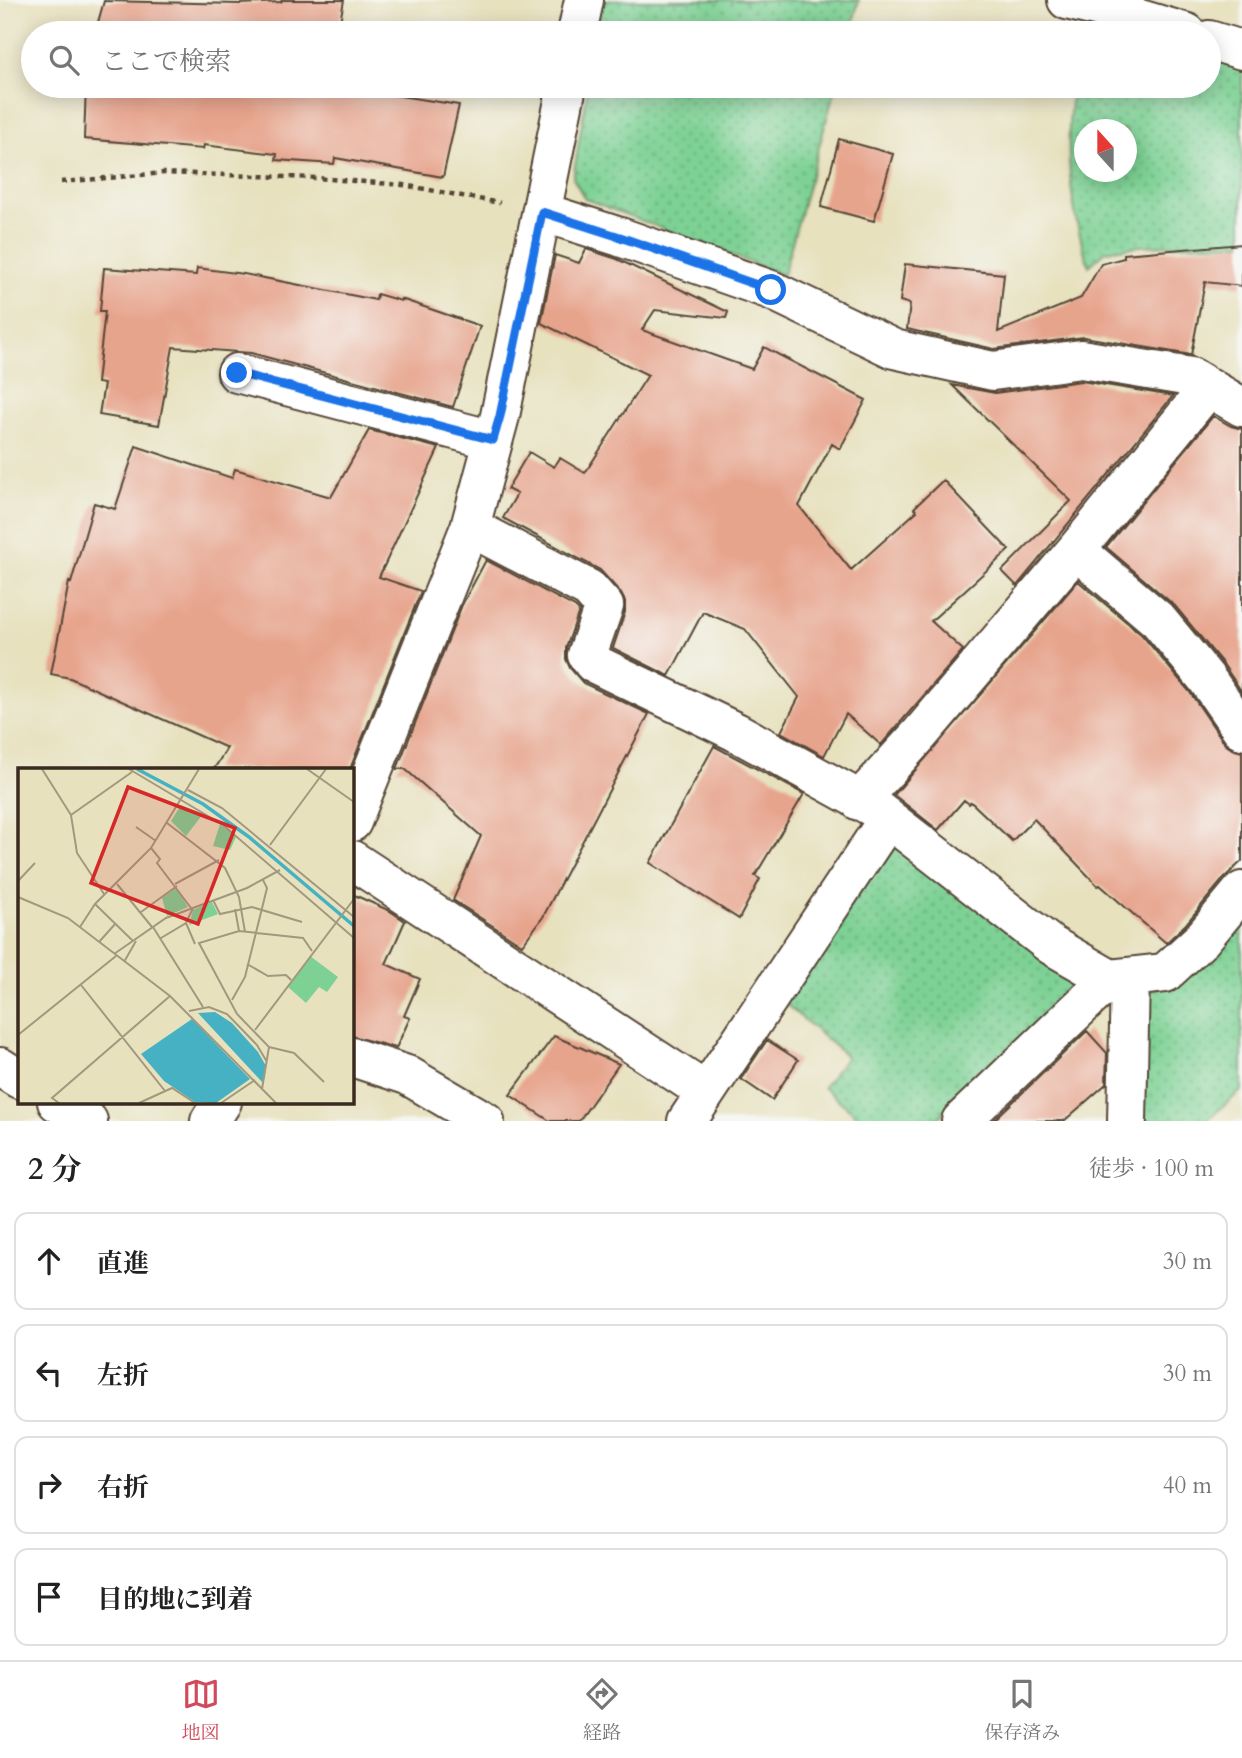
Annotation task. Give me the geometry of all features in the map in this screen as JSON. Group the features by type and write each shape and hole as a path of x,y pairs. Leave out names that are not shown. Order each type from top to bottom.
{"street":[{"path":"580,21 584,0"},
{"path":"1066,0 1146,21"},
{"path":"1221,44 1242,50"},
{"path":"354,817 470,527 500,416 566,98"},
{"path":"542,212 771,290 894,349 993,370 1081,359 1191,377 1242,407"},
{"path":"237,373 493,440"},
{"path":"354,861 696,1107 920,734 1076,550 1209,387"},
{"path":"470,527 589,589 604,606 587,655 593,663 736,732 874,810 1051,945 1120,978 1165,973 1202,939 1242,891"},
{"path":"1076,550 1158,620 1206,678 1242,730"},
{"path":"961,1121 1120,978"},
{"path":"1120,978 1127,1121"},
{"path":"354,1058 407,1075 485,1121"},
{"path":"0,1067 18,1078"},
{"path":"60,1104 88,1121"},
{"path":"210,1121 221,1104"}],"path":[{"path":"61,182 163,173 317,178 403,185 542,212"}],"green space":[{"path":"603,0 859,0 853,21 599,21"},
{"path":"1221,56 1242,62 1242,243 1140,246 1106,251 1089,266 1073,200 1069,131 1071,98 1221,98"},
{"path":"586,98 833,98 783,275 585,199 573,178"},
{"path":"887,840 1077,981 1074,987 935,1121 864,1121 823,1087 847,1057 780,999"},
{"path":"1242,911 1242,1090 1206,1121 1132,1121 1149,993"}],"building":[{"path":"344,0 340,21 98,21 104,1 240,4"},
{"path":"86,98 413,98 459,105 443,177 335,158 334,164 276,160 277,154 204,145 203,149 84,139"},
{"path":"839,139 893,154 874,221 821,207"},
{"path":"1242,244 1242,286 1205,282 1191,355 1084,337 994,349 907,329 910,304 900,301 905,264 1004,274 998,332 1081,298 1101,264 1124,258 1124,254"},
{"path":"586,249 617,259 728,312 726,318 655,310 642,330 752,369 764,347 866,400 840,449 832,444 799,506 851,570 917,511 914,508 943,480 1009,550 931,621 963,650 881,745 846,714 824,756 781,732 799,697 745,629 703,612 669,676 613,648 625,612 625,601 620,592 600,570 503,518 517,494 507,489 529,452 554,467 560,458 585,473 648,375 541,323 555,255 579,263"},
{"path":"104,268 196,275 197,268 244,274 376,300 377,294 401,299 480,326 453,407 251,353 173,347 159,425 99,415 104,384 97,383 105,311 100,311"},
{"path":"1081,381 1173,396 1017,586 1002,571 1071,501 952,385 995,393"},
{"path":"1213,416 1242,429 1242,692 1223,664 1175,606 1106,547"},
{"path":"369,430 439,448 379,577 421,591 350,768 215,768 227,748 70,678 51,674 69,582 71,583 94,503 115,509 136,446 232,478 235,469 331,497"},
{"path":"486,560 575,607 579,611 566,648 566,659 570,668 583,683 649,714 543,917 522,945 453,900 481,836 405,769 397,769 462,605"},
{"path":"1078,581 1142,635 1189,691 1224,742 1232,749 1242,752 1242,861 1166,943 1098,886 1034,819 1012,841 971,802 969,804 964,800 938,830 894,795"},
{"path":"714,746 804,794 755,876 760,879 739,919 650,863"},
{"path":"354,895 405,921 386,964 420,979 404,1016 410,1018 396,1048 354,1037"},
{"path":"1087,1031 1107,1053 1106,1084 1064,1121 993,1121"},
{"path":"554,1036 619,1064 579,1121 550,1121 510,1095"},
{"path":"767,1040 798,1060 772,1100 741,1079"}],"route":[{"path":"237,373 493,440 542,212 771,290"}]}
